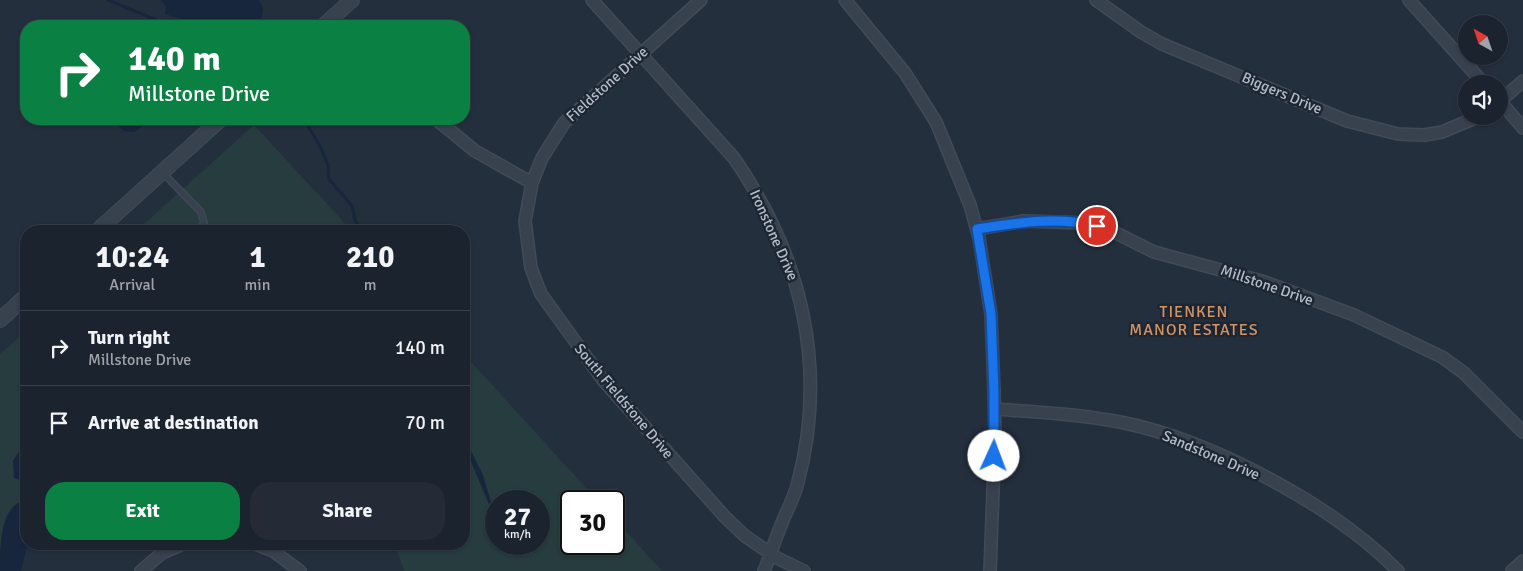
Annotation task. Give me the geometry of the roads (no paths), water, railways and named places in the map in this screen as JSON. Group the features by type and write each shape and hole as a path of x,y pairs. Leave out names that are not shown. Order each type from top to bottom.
{"street":[{"path":"330,20 352,0"},
{"name":"Ironstone Drive","path":"592,0 734,158 752,185 769,217 797,284 806,325 811,371 806,447 796,488 764,571"},
{"name":"Fieldstone Drive","path":"532,183 542,158 564,123 701,0"},
{"path":"845,0 905,73 936,122 970,205 977,229 991,314 995,409 990,571"},
{"name":"Biggers Drive","path":"1096,0 1141,32 1162,44 1347,121 1398,134 1424,135 1442,132 1459,125"},
{"path":"1409,0 1476,75"},
{"path":"1508,94 1523,81"},
{"path":"1508,111 1523,128"},
{"path":"104,225 214,125"},
{"path":"444,125 476,151 532,183"},
{"name":"South Fieldstone Drive","path":"532,183 525,221 531,268 541,294 603,380 649,434 725,517 745,536 771,552 777,558 804,571"},
{"name":"Millstone Drive","path":"977,229 1024,222 1052,221 1086,224 1108,229 1154,252 1265,282 1354,315 1442,357 1464,373 1523,432"},
{"path":"0,320 20,302"},
{"name":"Sandstone Drive","path":"995,409 1064,414 1120,422 1180,439 1252,470 1316,505 1398,571"},
{"path":"141,571 162,553 169,550"},
{"path":"278,550 300,571"},
{"path":"1512,571 1523,561"}],"lane":[{"path":"162,172 201,212 204,223 202,225"}],"water":[{"path":"161,0 258,0 263,7 262,18 259,20 184,20 165,14 166,7"},
{"path":"117,125 144,125 134,132 124,131"},
{"path":"470,449 483,475 487,490 485,490 485,495 470,459"},
{"path":"20,450 20,480 14,478 13,461"},
{"path":"20,503 20,550 26,550 21,571 0,571 2,532 4,523 12,508"}],"waterway":[{"path":"108,0 156,20"},
{"path":"307,125 320,146 328,165 329,179 352,206 358,225"}],"district":[{"name":"TIENKEN MANOR ESTATES","path":"1194,320"}]}
